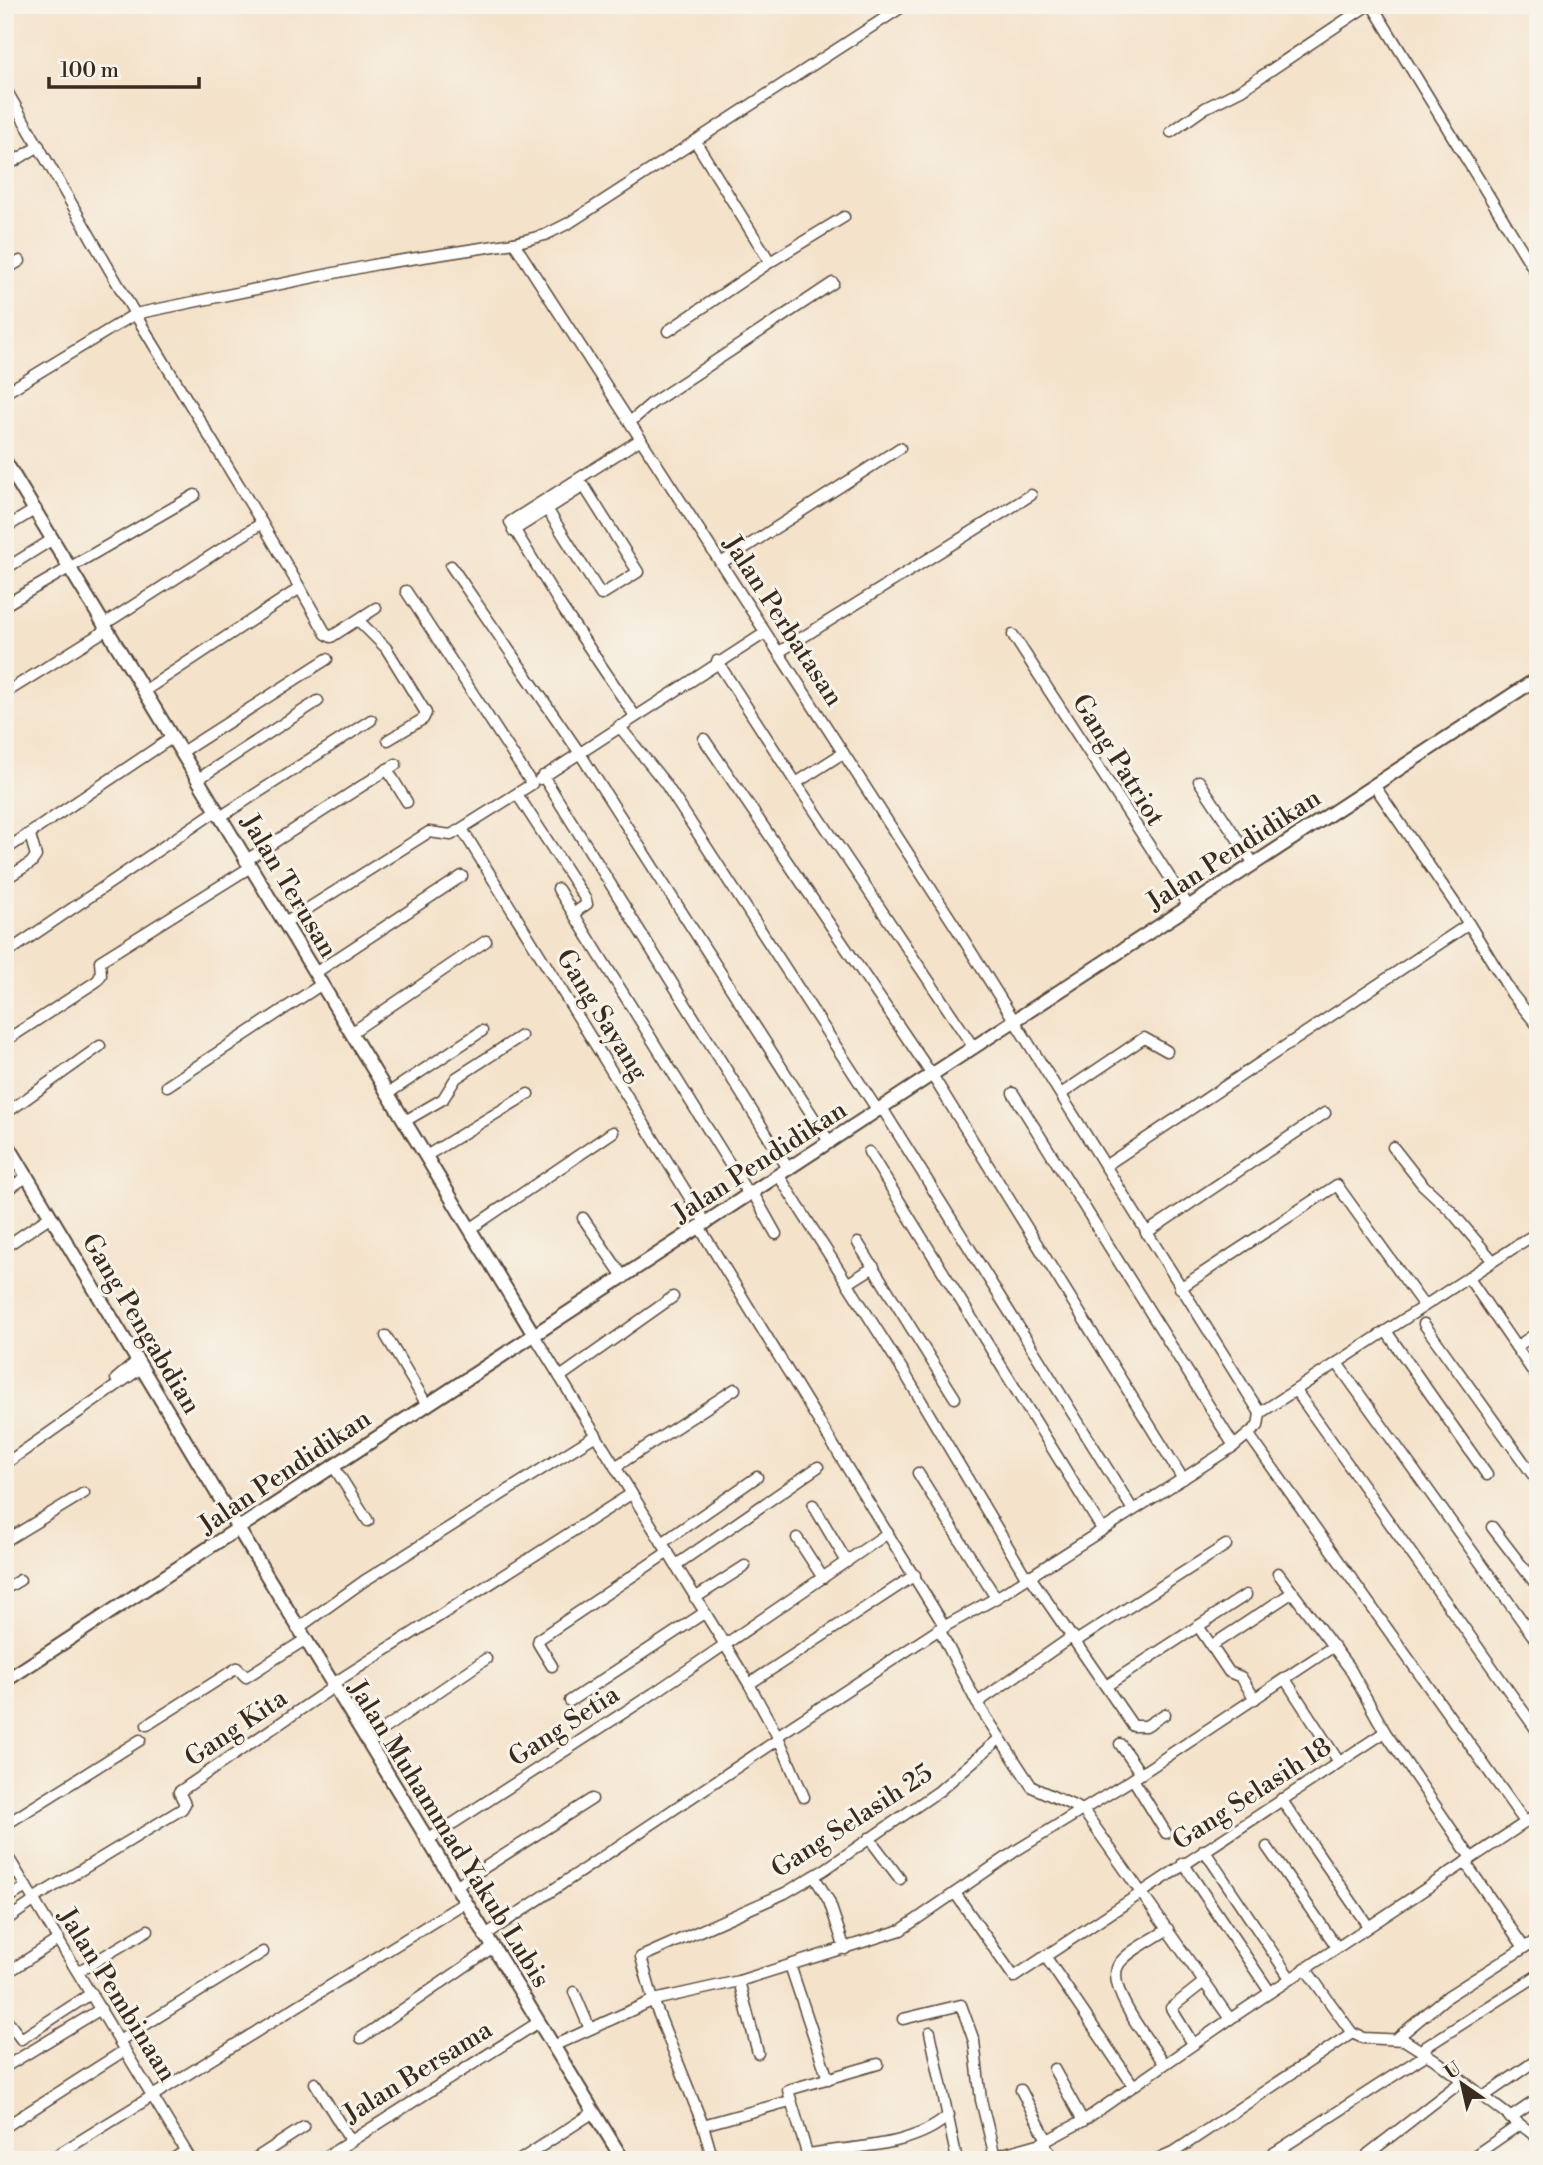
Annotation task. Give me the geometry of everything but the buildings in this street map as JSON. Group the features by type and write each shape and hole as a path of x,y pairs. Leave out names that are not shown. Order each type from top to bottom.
{"main road":[{"name":"Jalan Terusan","path":"5,461 534,1335"},
{"name":"Jalan Pendidikan","path":"5,1681 1538,678"},
{"name":"Gang Pengabdian","path":"5,1140 25,1178 51,1216 239,1530"},
{"name":"Jalan Muhammad Yakub Lubis","path":"239,1530 303,1641 623,2160"}],"street":[{"path":"5,393 135,314 378,264 514,243 557,229 905,5"},
{"path":"1171,132 1205,108 1241,90 1370,5 1538,276"},
{"path":"5,88 135,314 326,634 331,637 376,608"},
{"path":"695,141 769,263"},
{"path":"5,167 39,146"},
{"path":"668,331 769,263 844,217"},
{"name":"Jalan Perbatasan","path":"514,243 1015,1021 1260,1413"},
{"path":"5,270 20,261"},
{"path":"630,422 652,403 833,283"},
{"path":"635,716 510,523 641,439"},
{"path":"721,564 900,448"},
{"path":"513,531 547,509 584,486 638,572 601,595 547,509"},
{"path":"5,605 195,495"},
{"path":"779,652 1031,495"},
{"path":"5,528 36,509"},
{"path":"5,694 262,523"},
{"path":"5,569 53,539"},
{"path":"451,566 579,752 830,1143"},
{"path":"144,691 300,588"},
{"path":"406,591 532,784"},
{"path":"359,621 386,648 426,713 423,719 388,740"},
{"path":"285,923 429,832 450,835 462,829 765,632"},
{"name":"Gang Patriot","path":"1013,635 1189,907"},
{"path":"182,752 327,659"},
{"path":"717,662 974,1048"},
{"path":"198,779 318,701"},
{"path":"5,954 218,814 371,720"},
{"path":"619,726 665,783 880,1110 1133,1510"},
{"path":"5,850 173,737"},
{"path":"704,739 932,1075 1183,1479"},
{"path":"796,783 843,752"},
{"path":"5,1041 97,981 101,975 100,961 392,767 407,802"},
{"path":"543,776 784,1173 847,1284 1028,1576 1137,1728 1165,1714"},
{"path":"1199,781 1254,864"},
{"path":"1374,785 1469,924 1512,994 1538,1026"},
{"path":"517,794 586,900 587,904 573,914"},
{"name":"Gang Sayang","path":"462,829 887,1533 915,1575 977,1703 999,1739 1036,1791 1083,1810"},
{"path":"5,879 31,863 36,856 30,835"},
{"path":"167,1086 462,876"},
{"path":"558,889 776,1234"},
{"path":"1105,1166 1469,924"},
{"path":"351,1033 486,941"},
{"path":"387,1094 482,1031"},
{"path":"405,1121 443,1098 456,1078 521,1036"},
{"path":"1061,1094 1144,1038 1148,1037 1167,1051"},
{"path":"5,1114 100,1046"},
{"path":"1013,1093 1234,1446"},
{"path":"426,1156 528,1094"},
{"path":"1146,1233 1325,1113"},
{"path":"470,1229 613,1132"},
{"path":"1393,1147 1422,1184 1451,1211 1493,1261"},
{"path":"869,1152 1102,1529"},
{"path":"5,1191 25,1178"},
{"path":"1180,1288 1337,1185 1424,1306"},
{"path":"5,1247 51,1216"},
{"path":"583,1217 624,1278"},
{"path":"484,1936 942,1628 996,1598 1234,1446 1258,1426 1260,1413 1538,1231"},
{"path":"858,1243 955,1398"},
{"path":"847,1284 874,1267"},
{"path":"1468,1277 1538,1378"},
{"path":"560,1377 673,1297"},
{"path":"1424,1324 1538,1482"},
{"path":"1386,1331 1487,1475"},
{"path":"1516,1347 1538,1332"},
{"path":"534,1335 749,1684 778,1737 804,1797"},
{"path":"386,1336 427,1405"},
{"path":"1337,1363 1538,1643"},
{"path":"5,1464 113,1388 114,1380 138,1365"},
{"path":"615,1467 735,1389"},
{"path":"1296,1391 1538,1732"},
{"path":"296,1629 364,1581 596,1435"},
{"path":"1249,1435 1525,1822"},
{"path":"334,1467 368,1521"},
{"path":"676,1565 818,1467"},
{"path":"918,1473 996,1598"},
{"path":"552,1666 538,1643 539,1639 665,1548 757,1477"},
{"path":"5,1541 84,1493"},
{"path":"332,1686 631,1494"},
{"path":"813,1505 847,1562"},
{"path":"1492,1527 1538,1587"},
{"name":"Gang Setia","path":"426,1841 724,1646 887,1533"},
{"path":"797,1538 823,1578"},
{"path":"977,1703 1226,1545"},
{"path":"695,1598 746,1566"},
{"path":"1278,1573 1334,1646 1385,1732 1523,1946"},
{"path":"749,1684 915,1575"},
{"path":"5,1589 20,1580"},
{"path":"1211,1646 1293,1592"},
{"path":"1106,1686 1246,1595"},
{"path":"570,1701 704,1613"},
{"path":"1198,1626 1231,1675 1241,1677 1255,1699"},
{"path":"148,1725 237,1668 246,1677 303,1641"},
{"path":"553,2046 653,2000 738,1981 901,1930 1017,1850 1137,1777 1334,1646"},
{"path":"366,1741 485,1659"},
{"path":"1285,1679 1339,1762"},
{"name":"Gang Kita","path":"34,1900 182,1809 185,1804 179,1792 332,1686"},
{"name":"Gang Selasih 18","path":"955,1894 1014,1977 1140,1891 1385,1732"},
{"name":"Gang Selasih 25","path":"653,2000 641,1957 785,1893 814,1876 939,1791 999,1739"},
{"path":"5,1825 140,1740"},
{"path":"1120,1744 1166,1833"},
{"path":"454,1887 592,1799"},
{"path":"1281,1799 1368,1926"},
{"path":"1083,1810 1230,2018"},
{"path":"981,2160 1045,2142 1083,2121 1230,2018 1538,1814"},
{"path":"869,1838 900,1879"},
{"path":"1266,1847 1337,1947"},
{"path":"1204,1850 1290,1978"},
{"name":"Jalan Pembinaan","path":"5,1852 154,2094 188,2156"},
{"path":"1183,1864 1270,1992"},
{"path":"814,1876 829,1901 845,1949"},
{"path":"5,1900 26,1887"},
{"path":"5,1921 34,1900"},
{"path":"48,2160 464,1903"},
{"path":"1164,2063 1121,1996 1116,1976 1123,1960 1168,1929"},
{"path":"79,1971 148,1930"},
{"path":"5,1974 59,1939"},
{"path":"1395,2039 1406,2027 1448,1996 1523,1946 1538,1939"},
{"path":"360,2038 492,1948"},
{"path":"5,2127 263,1952"},
{"path":"1045,1956 1133,2085"},
{"path":"790,1965 828,2079"},
{"path":"1305,1968 1352,2033 1363,2038 1395,2039 1424,2052 1538,2138"},
{"path":"1263,2160 1538,1975"},
{"path":"738,1981 758,2053"},
{"path":"1193,2044 1171,2008 1204,1982"},
{"path":"574,1992 590,2029"},
{"path":"5,2024 9,2024 21,2039 92,1993"},
{"path":"653,2000 703,2125 713,2160"},
{"path":"903,2019 961,2005 974,2040 981,2100 995,2157"},
{"path":"5,2067 101,2010"},
{"name":"Jalan Bersama","path":"321,2160 539,2022"},
{"path":"930,2032 957,2160"},
{"path":"1157,2158 1177,2150 1352,2033"},
{"path":"1483,2097 1538,2059"},
{"path":"878,2064 788,2090 809,2157 907,2138 937,2126 948,2115"},
{"path":"1054,2069 1083,2121"},
{"path":"1368,2154 1462,2081"},
{"path":"315,2083 350,2140"},
{"path":"1021,2090 1056,2160"},
{"path":"1468,2160 1515,2122 1538,2099"},
{"path":"703,2125 790,2101"},
{"path":"520,2160 594,2112"},
{"path":"253,2160 304,2127"},
{"path":"171,2160 188,2156"}]}
